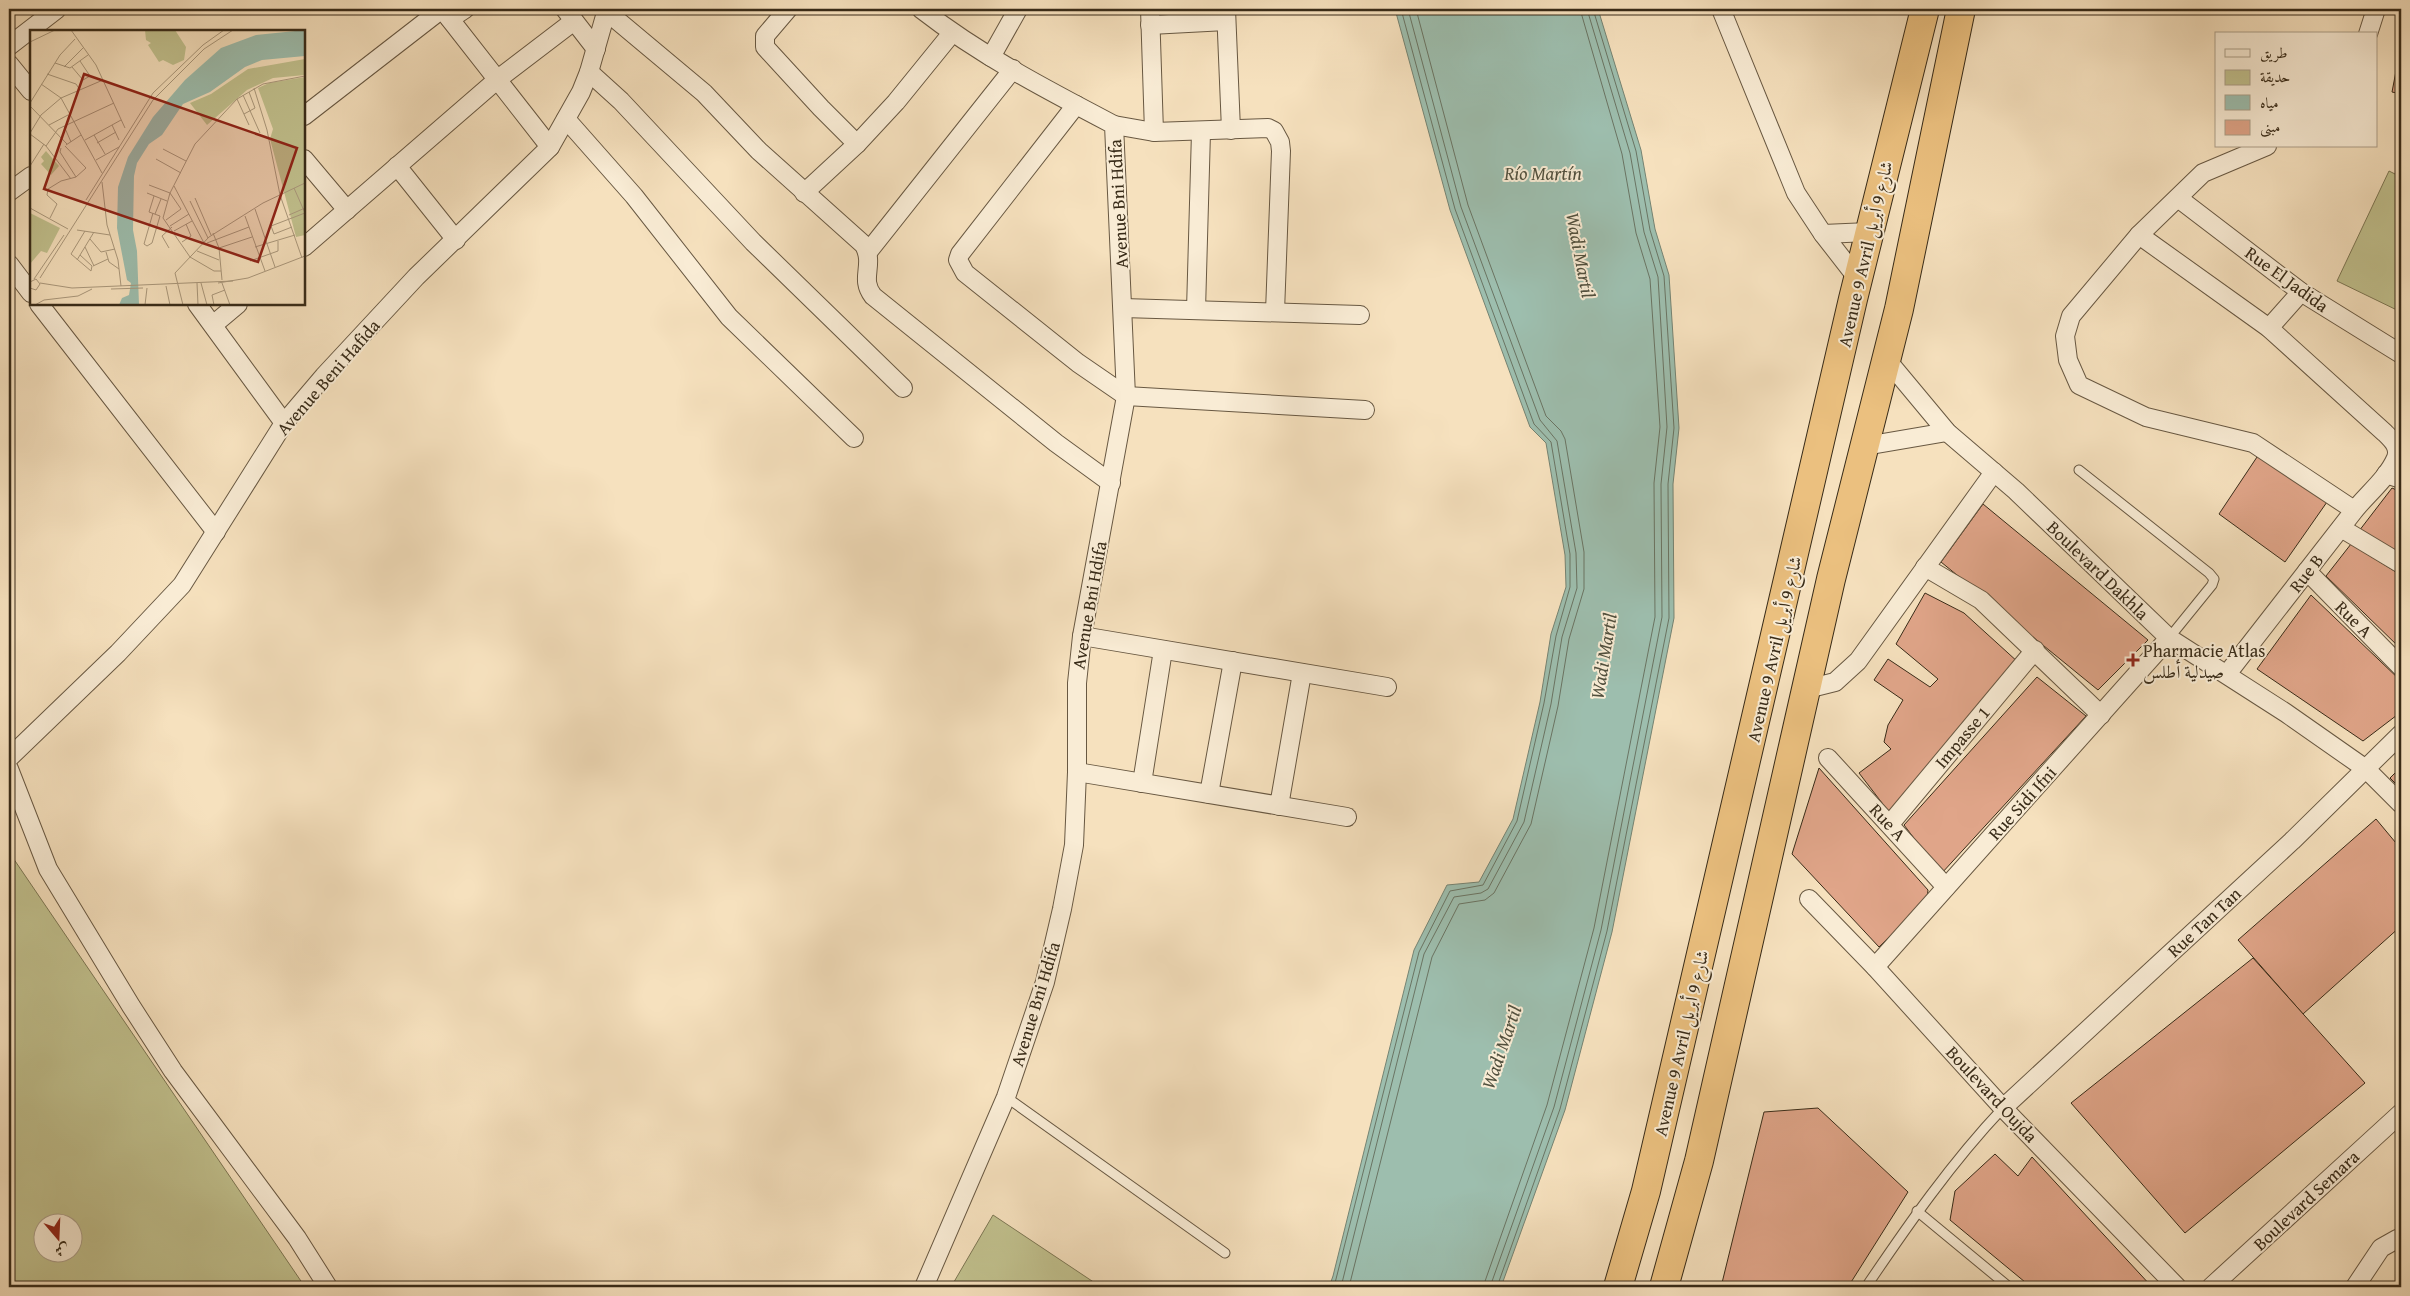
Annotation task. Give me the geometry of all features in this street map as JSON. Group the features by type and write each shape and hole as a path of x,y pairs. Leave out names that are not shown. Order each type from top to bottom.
{"highway":[{"name":"Avenue 9 Avril شارع 9 أبريل","path":"1618,1287 1653,1162 1869,232 1925,9"},
{"path":"1664,1287 1699,1161 1831,579 1887,360 1961,9"}],"street":[{"path":"9,46 57,9"},
{"path":"305,115 444,12 465,9"},
{"path":"788,9 765,36 765,47 857,144"},
{"name":"Avenue Bni Hdifa","path":"921,9 952,33 991,57 1114,125 1126,396 1082,636 1077,683 1077,772 1074,845 1062,909 1045,982 1006,1097 924,1287"},
{"path":"991,57 1018,9"},
{"path":"1721,9 1796,193 1823,234 1858,279"},
{"path":"2369,32 2376,9"},
{"path":"607,10 704,93 759,152 864,245 868,252 870,266 866,280 873,296 1056,443 1111,483"},
{"name":"Avenue Beni Hafida","path":"9,758 155,616 182,585 284,423 416,277 550,147 589,72 607,10"},
{"path":"444,12 550,147"},
{"path":"305,246 498,80 569,15 596,49"},
{"path":"1154,132 1150,17 1226,15 1231,130"},
{"path":"804,193 857,144 896,102 952,33"},
{"path":"9,64 30,91"},
{"path":"868,252 1013,69"},
{"path":"589,72 621,101 753,242 903,388"},
{"path":"1076,105 960,254 958,260 964,273 1078,364 1126,396 1365,410"},
{"path":"566,119 634,196 729,317 854,438"},
{"path":"1114,125 1154,132 1201,132 1268,128 1274,130 1280,142 1275,312"},
{"path":"1196,310 1201,132"},
{"path":"2262,148 2203,173 2139,235 2071,316 2065,336 2068,360 2079,385 2146,416 2253,443 2354,510"},
{"path":"305,160 347,210"},
{"path":"397,166 456,240"},
{"path":"9,192 30,177"},
{"name":"Rue El Jadida","path":"2178,198 2301,292 2401,354"},
{"path":"1823,234 1869,232"},
{"name":"Rue B","path":"2139,235 2269,328 2395,443 2397,450 2394,476 2354,510 2227,674"},
{"path":"12,276 30,292"},
{"path":"2269,328 2301,292"},
{"path":"40,305 216,532"},
{"path":"198,305 284,423"},
{"path":"213,325 237,305"},
{"path":"1123,308 1360,315"},
{"name":"Boulevard Dakhla","path":"1887,360 1947,432 1994,472 2169,638 2227,674 2366,769 2401,804"},
{"path":"1865,446 1947,432"},
{"path":"1807,688 1824,686 1843,677 1858,661 1994,472"},
{"path":"2341,528 2401,564"},
{"path":"1924,567 1981,600 2101,715"},
{"name":"Rue A","path":"2307,571 2401,667"},
{"path":"1082,636 1387,687"},
{"name":"Rue Sidi Ifni","path":"1875,967 2169,638"},
{"path":"1142,783 1163,650"},
{"name":"Impasse 1","path":"1890,824 2035,650"},
{"path":"1209,794 1233,661"},
{"path":"1279,806 1302,673"},
{"name":"Rue Tan Tan","path":"2003,1108 2292,840 2401,734"},
{"name":"Rue A","path":"1828,758 1946,887"},
{"path":"9,769 48,869 131,1006 173,1071 297,1238 328,1287"},
{"path":"1077,772 1347,817"},
{"name":"Boulevard Oujda","path":"1809,899 1875,967 2003,1108 2177,1287"},
{"name":"Boulevard Semara","path":"2211,1287 2398,1123"},
{"path":"2355,1287 2381,1248 2397,1239 2401,1240"}],"lane":[{"path":"2079,470 2209,573 2214,579 2212,585 2169,638"},
{"path":"1006,1097 1226,1253"},
{"path":"1866,1287 1917,1211 2003,1108"},
{"path":"1917,1211 2009,1287"}],"green space":[{"path":"2389,171 2401,177 2401,312 2337,281"},
{"path":"9,852 305,1287 9,1287"},
{"path":"993,1215 1101,1287 951,1287"}],"water":[{"name":"Río Martín","path":"1395,9 1598,9 1641,150 1655,229 1669,275 1679,428 1673,484 1674,618 1612,932 1565,1110 1501,1287 1329,1287 1414,950 1447,885 1479,882 1513,819 1540,702 1551,634 1566,587 1565,555 1546,443 1530,427 1450,210"}],"building":[{"path":"2401,45 2401,94 2392,92"},
{"path":"2259,454 2327,502 2285,562 2219,514"},
{"path":"2392,488 2401,492 2401,555 2359,531"},
{"path":"1983,504 2148,640 2098,690 1941,562"},
{"path":"2351,544 2401,575 2401,649 2326,576"},
{"path":"1925,593 1964,613 2019,663 1889,812 1859,773 1891,749 1884,742 1888,725 1903,700 1874,680 1888,659 1930,687 1938,679 1896,644"},
{"path":"2311,595 2401,681 2401,712 2363,741 2257,669"},
{"path":"2037,677 2086,716 1941,874 1904,825"},
{"path":"2401,767 2401,789 2390,778"},
{"path":"1819,768 1928,890 1927,899 1879,947 1792,854"},
{"path":"2376,819 2401,849 2401,926 2303,1014 2238,940"},
{"path":"2253,958 2365,1083 2185,1233 2071,1103"},
{"path":"1818,1108 1908,1192 1848,1287 1721,1287 1764,1112"},
{"path":"1995,1154 2018,1176 2032,1157 2152,1287 2031,1287 1950,1220 1955,1191"}],"place":[{"name":"Pharmacie Atlas صيدلية أطلس","path":"2133,660"}],"water label":[{"name":"Wadi Martil","path":"1581,255"},
{"name":"Wadi Martil","path":"1603,656"},
{"name":"Wadi Martil","path":"1501,1047"}]}
